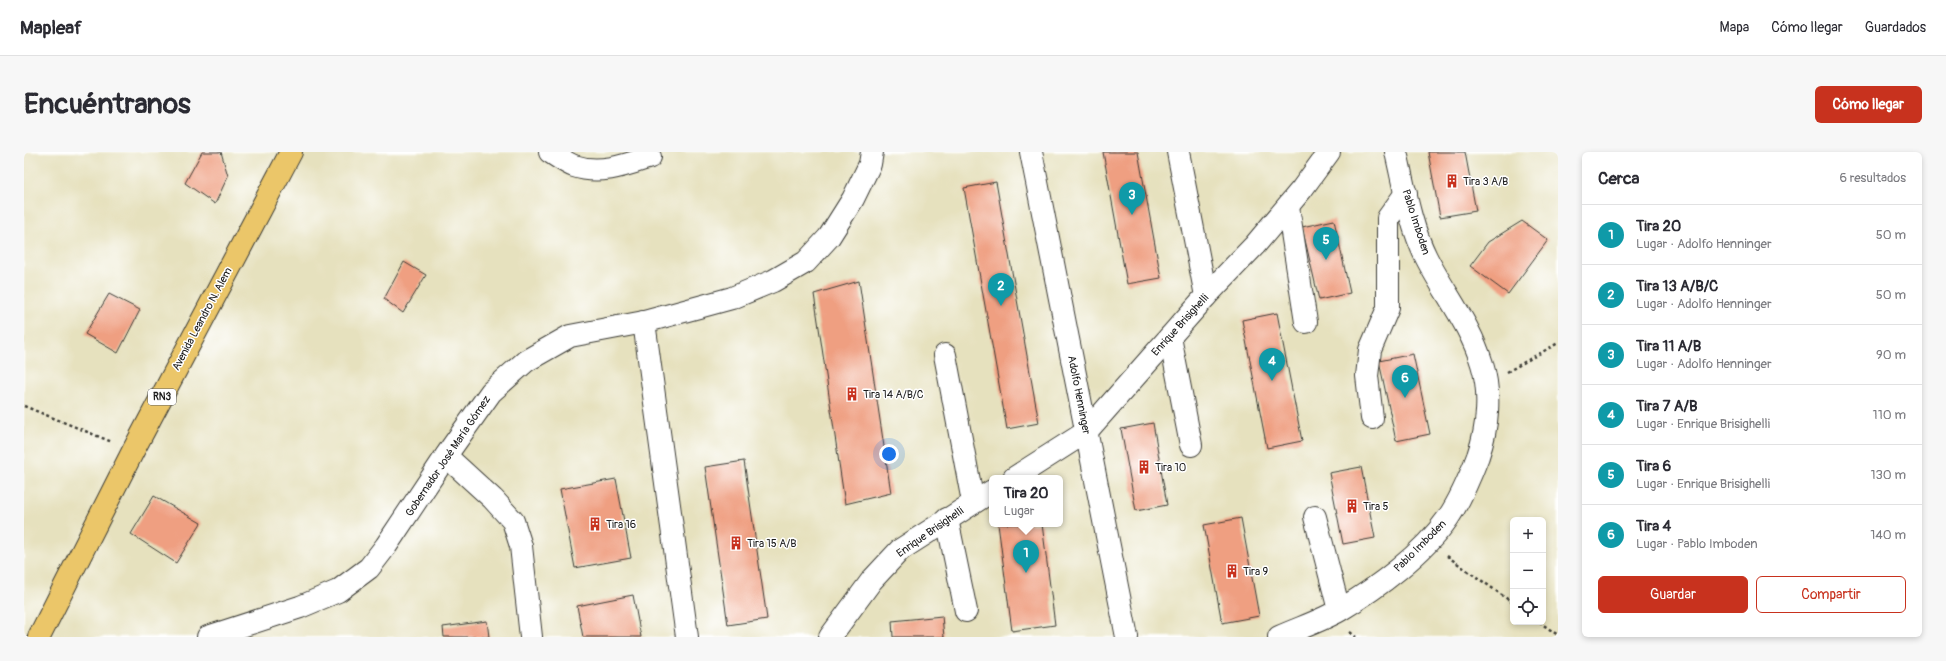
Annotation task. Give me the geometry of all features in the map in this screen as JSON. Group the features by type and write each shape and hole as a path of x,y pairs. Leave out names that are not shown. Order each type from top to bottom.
{"highway":[{"name":"Avenida Leandro N. Alem","path":"39,637 285,154"}],"street":[{"path":"550,152 573,166 594,171 623,166 650,157"},
{"name":"Gobernador José María Gómez","path":"208,637 307,604 338,591 369,568 386,546 491,392 526,361 570,336 644,322 732,298 773,282 806,262 829,237 853,199 870,164 872,152"},
{"name":"Adolfo Henninger","path":"1031,152 1127,637"},
{"path":"1178,152 1206,296"},
{"name":"Enrique Brisighelli","path":"1019,475 1086,432 1206,296 1255,245 1288,206 1329,152"},
{"name":"Pablo Imboden","path":"1279,637 1339,610 1391,575 1427,542 1448,519 1470,477 1484,439 1488,404 1483,365 1469,330 1426,256 1415,226 1396,152"},
{"path":"1372,418 1367,376 1370,350 1388,308 1388,218 1406,193"},
{"path":"1288,206 1306,322"},
{"path":"644,322 687,637"},
{"path":"1170,337 1191,445"},
{"path":"945,354 973,502"},
{"path":"446,456 493,499 513,521 522,546 531,637"},
{"name":"Enrique Brisighelli","path":"830,637 872,580 900,550 989,493"},
{"path":"1315,517 1339,610"},
{"path":"947,519 966,611"}],"path":[{"path":"1485,384 1558,344"},
{"path":"24,406 133,451"},
{"path":"1427,542 1510,601"},
{"path":"1544,625 1558,635"}],"building":[{"path":"202,152 221,152 228,176 215,204 185,183"},
{"path":"1103,152 1138,152 1161,278 1127,284"},
{"name":"Tira 3 A/B","path":"1428,152 1465,152 1476,211 1440,217"},
{"path":"996,182 1039,423 1007,429 964,188"},
{"path":"1334,220 1350,293 1319,300 1302,227"},
{"path":"1522,221 1548,240 1508,294 1470,266 1488,242"},
{"path":"404,262 426,275 403,313 384,299"},
{"name":"Tira 14 A/B/C","path":"859,281 891,493 845,504 814,294"},
{"path":"109,294 140,310 118,353 85,334"},
{"path":"1277,313 1302,441 1267,448 1242,320"},
{"path":"1413,354 1430,434 1396,441 1379,361"},
{"name":"Tira 10","path":"1153,423 1167,505 1136,511 1121,429"},
{"name":"Tira 15 A/B","path":"744,461 767,619 728,625 705,467"},
{"name":"Tira 5","path":"1361,467 1375,538 1343,544 1329,473"},
{"name":"Tira 16","path":"616,479 631,558 575,568 560,489"},
{"path":"154,496 201,523 176,563 131,534"},
{"name":"Tira 9","path":"1241,518 1259,616 1222,623 1204,525"},
{"path":"998,527 1042,527 1055,625 1012,631"},
{"path":"633,595 641,637 583,637 577,606"},
{"path":"942,616 944,637 893,637 892,621"},
{"path":"487,621 489,637 444,637 443,627"}],"place":[{"name":"Tira 3 A/B","path":"1452,181"},
{"name":"Tira 11 A/B","path":"1132,215"},
{"name":"Tira 6","path":"1326,260"},
{"name":"Tira 13 A/B/C","path":"1001,306"},
{"name":"Tira 7 A/B","path":"1272,381"},
{"name":"Tira 14 A/B/C","path":"852,394"},
{"name":"Tira 4","path":"1405,398"},
{"name":"Tira 10","path":"1144,467"},
{"name":"Tira 5","path":"1352,506"},
{"name":"Tira 16","path":"595,524"},
{"name":"Tira 15 A/B","path":"736,543"},
{"name":"Tira 9","path":"1232,571"},
{"name":"Tira 20","path":"1026,573"}]}
